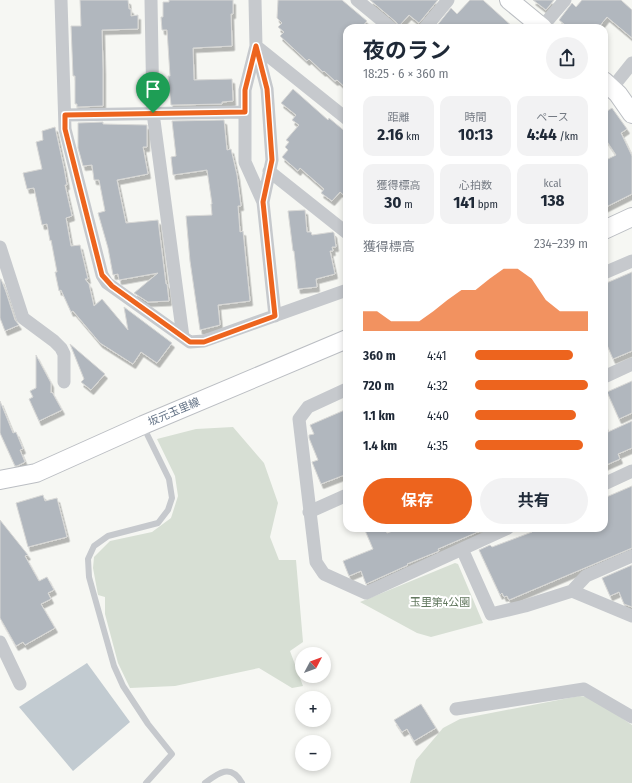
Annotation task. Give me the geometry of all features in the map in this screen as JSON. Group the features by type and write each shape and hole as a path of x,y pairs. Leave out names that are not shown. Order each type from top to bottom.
{"street":[{"path":"61,0 65,129 102,275 112,286 190,342 204,342 343,291"},
{"path":"151,0 153,113 183,337"},
{"path":"254,0 256,46 267,89 272,160 263,202"},
{"path":"357,0 387,24"},
{"path":"428,24 448,0"},
{"path":"509,0 538,24"},
{"path":"546,24 565,0"},
{"path":"256,46 245,90 245,162 263,202 275,316"},
{"path":"256,46 343,116"},
{"path":"632,63 608,84 618,94 632,114"},
{"path":"65,115 245,112"},
{"path":"270,171 343,230"},
{"path":"608,228 632,217"},
{"path":"0,247 23,318 54,341 61,348 64,354 64,382"},
{"path":"608,271 632,261"},
{"name":"坂元玉里線","path":"0,480 36,473 143,425 343,341"},
{"path":"608,375 632,364"},
{"path":"343,392 308,407 299,419 316,562 324,574 366,593 499,532"},
{"path":"608,482 632,471"},
{"path":"310,512 343,497"},
{"path":"462,549 491,614 525,606 572,591 586,576 632,556"},
{"path":"572,591 632,616"},
{"path":"0,642 20,684"},
{"path":"456,709 584,689 632,717"}],"lane":[{"path":"143,425 169,479 172,498 168,510 158,523 108,536 94,546 88,559 89,578 114,666 123,686 148,724 172,754 146,783"},
{"path":"205,783 219,772 228,771 238,776 242,783"}],"green space":[{"path":"233,427 264,463 278,503 270,537 279,560 296,560 303,642 290,651 295,664 295,683 302,683 303,686 292,688 259,668 175,686 130,688 118,663 105,614 105,597 98,595 93,568 94,557 110,541 152,532 171,518 178,496 175,476 157,439 196,429"},
{"name":"玉里第4公園","path":"455,563 458,564 483,623 431,637 417,633 360,602"},
{"path":"579,696 591,697 632,725 632,783 410,783 416,760 443,728 460,719"}],"shaded area":[{"path":"87,663 130,722 73,771 19,707"}],"building":[{"path":"80,0 128,0 129,9 131,9 131,16 138,15 138,29 102,30 103,106 77,107 77,104 75,104 75,76 73,76 71,26 81,26"},
{"path":"169,0 233,0 233,14 231,14 232,46 193,48 194,80 232,79 233,101 222,102 222,104 171,105 168,76 170,76 167,30 162,30 161,17 163,17 163,2 169,2"},
{"path":"278,0 342,0 367,21 364,24 343,24 343,85 337,80 335,81 324,71 323,72 309,59 307,61 280,36 284,32 278,27 282,23 277,18"},
{"path":"370,0 438,0 419,23 409,15 401,24 398,24"},
{"path":"470,0 483,0 510,24 438,24 451,8 457,14"},
{"path":"533,0 554,0 546,10"},
{"path":"582,0 621,0 632,10 632,38 607,17 601,24 564,24 559,20 572,3 576,7"},
{"path":"293,89 328,120 329,118 343,130 343,195 340,192 332,201 321,193 324,189 300,168 298,171 282,157 288,150 285,147 289,142 286,140 299,125 292,120 296,115 281,103"},
{"path":"612,108 627,129 621,133 632,156 632,194 608,206 608,159 616,155 608,143 608,110"},
{"path":"224,120 227,150 231,149 237,175 241,206 238,206 240,232 243,231 250,301 218,305 220,325 200,330 190,261 186,216 212,215 212,204 207,170 173,175 171,157 176,156 172,121"},
{"path":"103,122 103,124 147,125 147,147 143,147 148,174 117,180 126,223 158,220 169,301 148,302 134,293 158,273 119,280 118,274 113,275 108,248 98,213 105,211 99,180 94,180 92,165 83,166 78,148 78,123"},
{"path":"55,127 72,216 66,218 71,246 80,245 88,279 85,279 89,284 94,306 102,299 128,330 124,307 172,343 157,363 141,352 133,364 100,343 73,311 71,312 61,290 59,291 55,272 57,272 47,224 42,225 34,188 27,189 23,173 42,169 36,142 43,140 42,131"},
{"path":"305,210 307,232 311,232 312,235 334,233 336,247 332,247 333,251 330,251 335,274 316,279 317,287 298,289 288,211"},
{"path":"632,272 632,351 613,359 608,347 608,282"},
{"path":"0,279 15,320 19,325 5,331 0,318"},
{"path":"70,344 105,374 91,390 81,382 84,379"},
{"path":"36,355 51,383 51,393 52,392 62,410 39,421 29,399 33,397 30,391 36,388"},
{"path":"632,381 632,413 619,419 608,392"},
{"path":"0,401 13,433 16,432 23,449 20,450 25,462 17,466 15,466 0,433"},
{"path":"343,411 343,476 321,484 312,462 318,460 309,438 309,435 314,434 310,425"},
{"path":"632,421 632,448 618,454 620,459 608,464 608,432"},
{"path":"632,486 632,548 509,600 507,596 504,597 502,593 500,595 479,550 490,545 492,547 532,532 608,532 608,496"},
{"path":"43,495 45,501 57,498 67,537 28,547 16,503"},
{"path":"0,520 28,555 25,556 39,581 47,577 54,590 48,593 51,599 41,604 55,628 25,645 23,642 16,646 0,618"},
{"path":"366,532 478,532 438,549 439,551 407,564 408,565 366,584 361,571 349,576 343,561 373,549"},
{"path":"632,565 632,607 624,604 619,592 610,596 602,578"},
{"path":"421,704 436,728 414,741 407,729 402,732 394,720"}],"route":[{"path":"256,46 267,89 272,160 263,202 275,316 204,342 190,342 104,280 65,129 65,115 153,113 245,112 245,90 256,46"}]}
